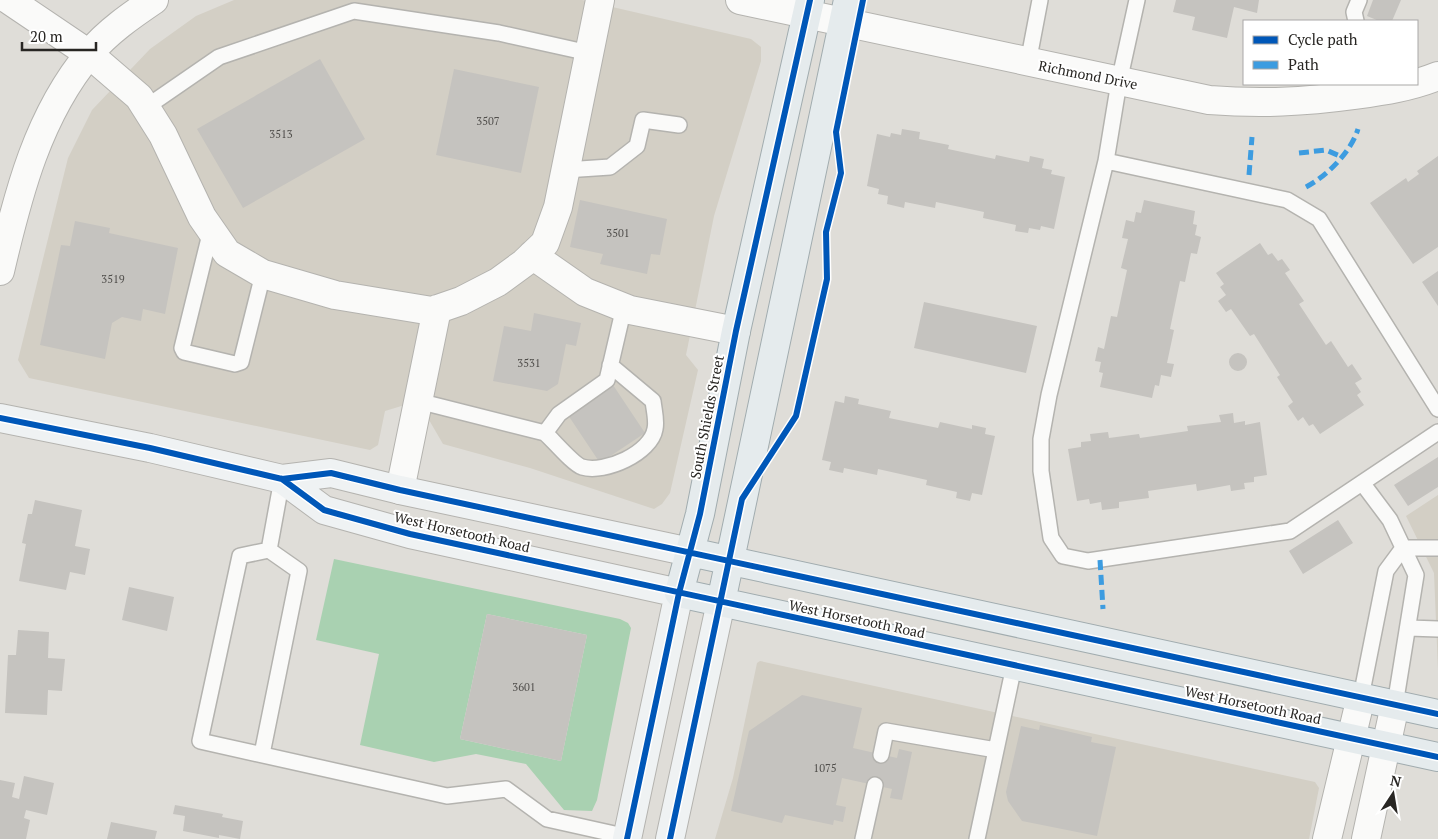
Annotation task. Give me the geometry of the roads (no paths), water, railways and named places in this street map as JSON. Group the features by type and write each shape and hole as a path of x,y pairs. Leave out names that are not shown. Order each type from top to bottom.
{"main road":[{"name":"South Shields Street","path":"628,838 680,593 700,514 736,331 808,7"},
{"path":"670,839 845,11"},
{"name":"West Horsetooth Road","path":"0,418 150,448 282,480 331,473 400,490 1438,714"},
{"name":"West Horsetooth Road","path":"282,480 324,510 410,534 1438,757"}],"street":[{"path":"9,0 89,54 139,97 163,135 202,217 227,252 263,274 335,295 432,311 461,301 498,282 544,243 558,207 600,0"},
{"path":"0,271 17,197 34,148 57,102 89,54 133,14 154,0"},
{"name":"Richmond Drive","path":"740,0 845,11 1028,63 1209,100 1251,103 1300,102 1370,88 1416,85"},
{"name":"Richmond Drive","path":"1418,84 1438,76"},
{"path":"532,255 585,292 624,308 736,331"},
{"path":"400,490 437,309"},
{"path":"1327,839 1361,698"},
{"path":"1366,839 1395,705"}],"lane":[{"path":"1028,63 1040,0"},
{"path":"1137,0 1119,82 1106,161 1049,395 1041,439 1041,471 1051,538 1063,556 1088,562 1290,531 1363,484 1438,432"},
{"path":"1356,20 1354,12 1359,0"},
{"path":"145,108 219,57 353,6 499,32 589,53"},
{"path":"565,170 610,167 637,146 643,120 678,125"},
{"path":"1106,161 1287,200 1319,219 1438,409"},
{"path":"211,230 182,348 184,352 235,364 241,362 263,274"},
{"path":"545,432 559,414 607,380 624,308"},
{"path":"418,401 545,432 581,467 601,468 614,466 648,445 655,429 653,401 610,365"},
{"path":"269,550 282,480"},
{"path":"1363,484 1390,520 1416,575 1395,705"},
{"path":"1403,548 1438,548"},
{"path":"1361,698 1386,571 1403,548"},
{"path":"262,754 299,571 269,550 240,556 200,741 447,796 506,789 547,819 628,838"},
{"path":"1408,628 1438,629"},
{"path":"977,839 1014,666"},
{"path":"881,754 886,731 996,750"},
{"path":"863,839 875,786"}]}
